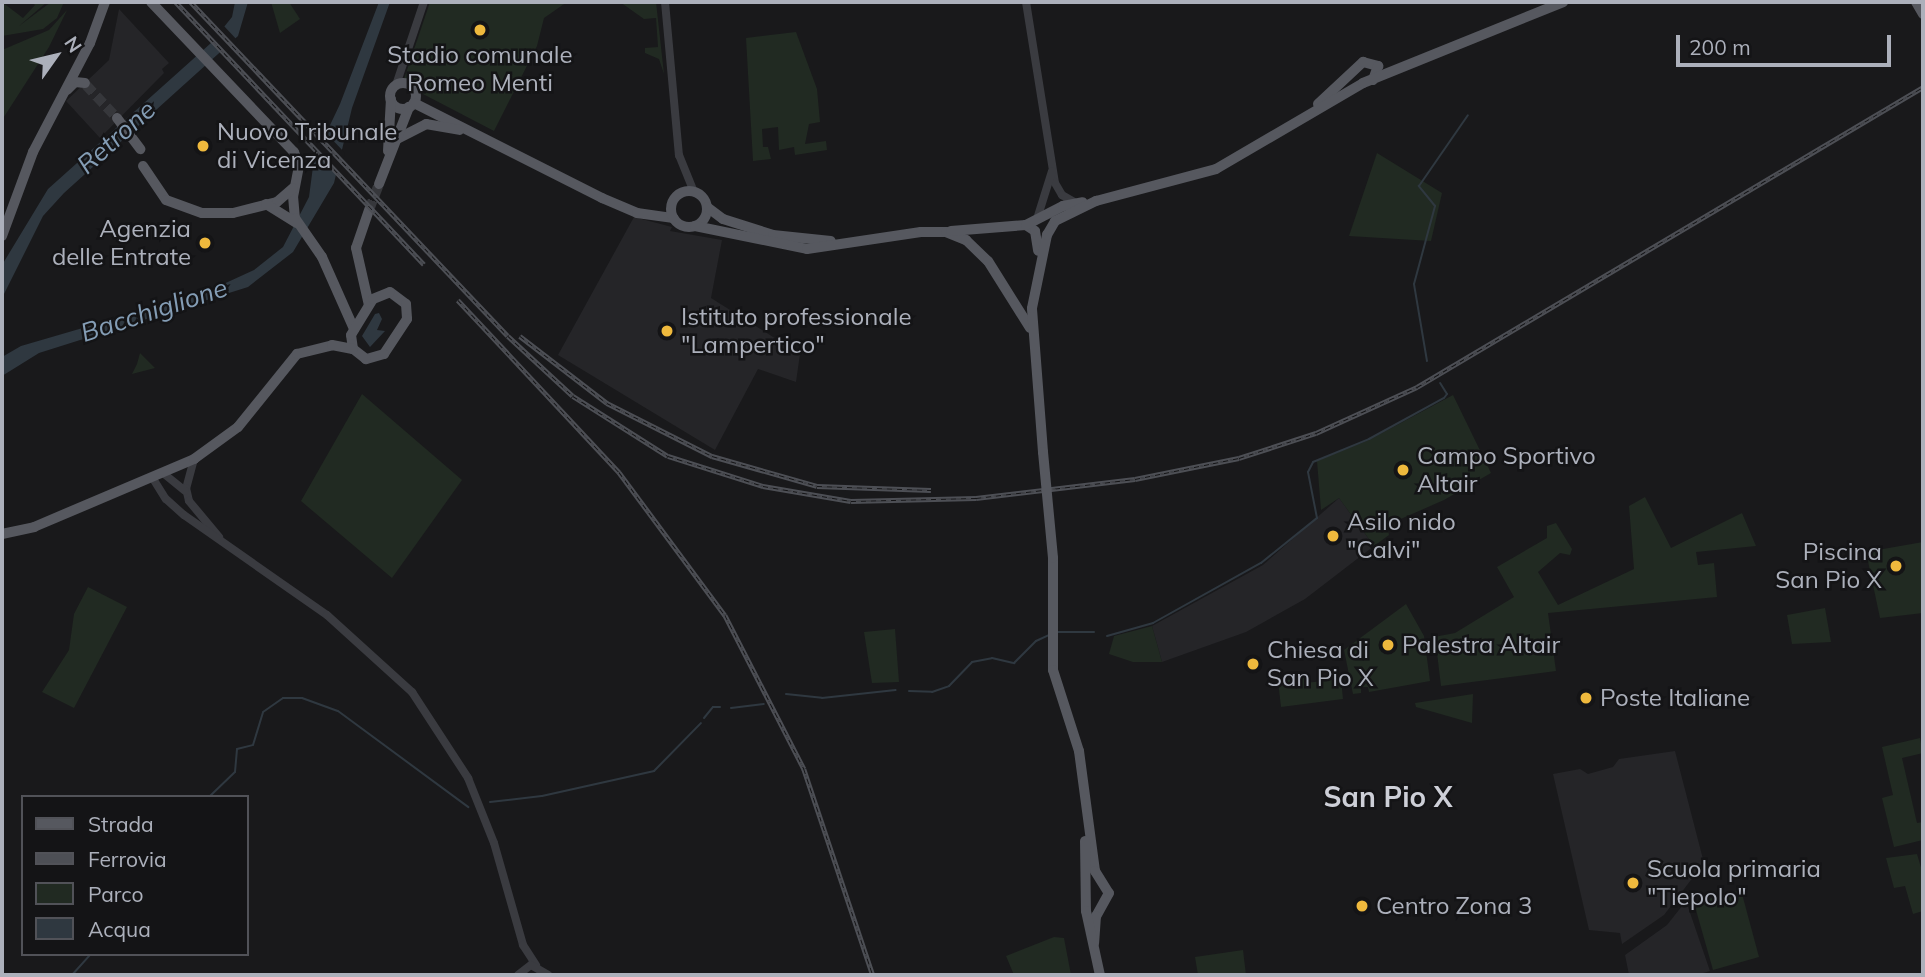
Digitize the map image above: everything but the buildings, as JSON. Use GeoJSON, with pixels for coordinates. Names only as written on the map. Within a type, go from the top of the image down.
{"type":"FeatureCollection","features":[{"type":"Feature","properties":{"kind":"main road"},"geometry":{"type":"LineString","coordinates":[[2,236],[33,152],[80,65],[105,2]]}},
{"type":"Feature","properties":{"kind":"main road"},"geometry":{"type":"LineString","coordinates":[[151,2],[294,152],[299,166],[295,186],[296,221]]}},
{"type":"Feature","properties":{"kind":"main road"},"geometry":{"type":"LineString","coordinates":[[391,99],[397,107],[412,105],[472,131],[602,198],[637,213],[674,218],[685,227],[695,226],[807,250],[935,231],[977,231],[1031,223],[1067,208],[1216,169],[1371,80],[1409,62],[1563,2]]}},
{"type":"Feature","properties":{"kind":"main road"},"geometry":{"type":"LineString","coordinates":[[1916,2],[1923,14]]}},
{"type":"Feature","properties":{"kind":"main road"},"geometry":{"type":"LineString","coordinates":[[1299,119],[1367,60],[1378,66],[1409,62]]}},
{"type":"Feature","properties":{"kind":"main road"},"geometry":{"type":"LineString","coordinates":[[65,92],[75,82],[85,84],[80,65]]}},
{"type":"Feature","properties":{"kind":"main road"},"geometry":{"type":"LineString","coordinates":[[1371,80],[1378,66]]}},
{"type":"Feature","properties":{"kind":"main road"},"geometry":{"type":"LineString","coordinates":[[1359,67],[1360,77],[1371,80]]}},
{"type":"Feature","properties":{"kind":"main road"},"geometry":{"type":"LineString","coordinates":[[379,184],[388,157],[412,105],[412,87],[396,85],[391,99],[388,157]]}},
{"type":"Feature","properties":{"kind":"main road"},"geometry":{"type":"LineString","coordinates":[[119,119],[135,136],[140,149]]}},
{"type":"Feature","properties":{"kind":"main road"},"geometry":{"type":"LineString","coordinates":[[397,139],[426,124],[472,131]]}},
{"type":"Feature","properties":{"kind":"main road"},"geometry":{"type":"LineString","coordinates":[[143,166],[166,200],[189,211],[219,215],[280,201],[295,186]]}},
{"type":"Feature","properties":{"kind":"main road"},"geometry":{"type":"LineString","coordinates":[[655,215],[672,205],[677,195],[694,192],[707,207],[732,222],[805,242],[872,239]]}},
{"type":"Feature","properties":{"kind":"main road"},"geometry":{"type":"LineString","coordinates":[[1094,943],[1099,907],[1110,896],[1095,871],[1085,813],[1079,751],[1052,662],[1056,600],[1031,331],[1034,282],[1047,235],[1067,208],[1096,201]]}},
{"type":"Feature","properties":{"kind":"main road"},"geometry":{"type":"LineString","coordinates":[[266,204],[296,221],[316,248],[345,307],[353,332],[353,349]]}},
{"type":"Feature","properties":{"kind":"main road"},"geometry":{"type":"LineString","coordinates":[[672,205],[674,218]]}},
{"type":"Feature","properties":{"kind":"main road"},"geometry":{"type":"LineString","coordinates":[[695,226],[704,219],[707,207]]}},
{"type":"Feature","properties":{"kind":"main road"},"geometry":{"type":"LineString","coordinates":[[368,307],[367,286],[356,248],[369,211]]}},
{"type":"Feature","properties":{"kind":"main road"},"geometry":{"type":"LineString","coordinates":[[1031,223],[1038,238],[1038,268]]}},
{"type":"Feature","properties":{"kind":"main road"},"geometry":{"type":"LineString","coordinates":[[935,231],[973,245]]}},
{"type":"Feature","properties":{"kind":"main road"},"geometry":{"type":"LineString","coordinates":[[977,231],[971,237],[973,245],[1003,280],[1031,331]]}},
{"type":"Feature","properties":{"kind":"main road"},"geometry":{"type":"LineString","coordinates":[[1003,280],[1021,290],[1034,282]]}},
{"type":"Feature","properties":{"kind":"main road"},"geometry":{"type":"LineString","coordinates":[[332,345],[353,349],[366,359],[378,358],[407,319],[407,306],[401,298],[367,286]]}},
{"type":"Feature","properties":{"kind":"main road"},"geometry":{"type":"LineString","coordinates":[[2,534],[34,527],[194,459],[238,428],[290,359],[305,350],[332,345],[353,332],[368,307],[382,293]]}},
{"type":"Feature","properties":{"kind":"main road"},"geometry":{"type":"LineString","coordinates":[[345,307],[368,307]]}},
{"type":"Feature","properties":{"kind":"main road"},"geometry":{"type":"LineString","coordinates":[[1085,813],[1087,897],[1100,975]]}},
{"type":"Feature","properties":{"kind":"main road"},"geometry":{"type":"LineString","coordinates":[[1087,897],[1102,884]]}},
{"type":"Feature","properties":{"kind":"main road"},"geometry":{"type":"LineString","coordinates":[[1087,897],[1099,907]]}},
{"type":"Feature","properties":{"kind":"street"},"geometry":{"type":"LineString","coordinates":[[396,85],[424,2]]}},
{"type":"Feature","properties":{"kind":"street"},"geometry":{"type":"LineString","coordinates":[[665,2],[680,155],[694,192]]}},
{"type":"Feature","properties":{"kind":"street"},"geometry":{"type":"LineString","coordinates":[[1026,2],[1052,169],[1067,208]]}},
{"type":"Feature","properties":{"kind":"street"},"geometry":{"type":"LineString","coordinates":[[1031,223],[1052,169]]}},
{"type":"Feature","properties":{"kind":"street"},"geometry":{"type":"LineString","coordinates":[[187,494],[194,459]]}},
{"type":"Feature","properties":{"kind":"street"},"geometry":{"type":"LineString","coordinates":[[158,475],[187,494],[199,518],[233,551]]}},
{"type":"Feature","properties":{"kind":"street"},"geometry":{"type":"LineString","coordinates":[[158,475],[166,499],[233,551],[345,630],[412,692],[473,789],[494,843],[523,945],[536,965],[548,975]]}},
{"type":"Feature","properties":{"kind":"street"},"geometry":{"type":"LineString","coordinates":[[519,973],[523,945]]}},
{"type":"Feature","properties":{"kind":"street"},"geometry":{"type":"LineString","coordinates":[[519,973],[536,965]]}},
{"type":"Feature","properties":{"kind":"shaded area"},"geometry":{"type":"Polygon","coordinates":[[[119,9],[169,63],[162,69],[164,73],[100,138],[66,101],[109,60],[119,9]]]}},
{"type":"Feature","properties":{"kind":"shaded area","name":"Istituto professionale \"Lampertico\""},"geometry":{"type":"Polygon","coordinates":[[[634,217],[672,227],[670,231],[722,240],[711,298],[800,354],[796,382],[758,369],[715,450],[558,355],[634,217]]]}},
{"type":"Feature","properties":{"kind":"shaded area"},"geometry":{"type":"Polygon","coordinates":[[[1339,498],[1374,546],[1305,599],[1246,632],[1162,662],[1152,626],[1263,565],[1339,498]]]}},
{"type":"Feature","properties":{"kind":"shaded area"},"geometry":{"type":"Polygon","coordinates":[[[1675,751],[1704,863],[1664,915],[1622,944],[1620,933],[1589,930],[1553,774],[1580,769],[1588,774],[1613,767],[1619,759],[1675,751]]]}},
{"type":"Feature","properties":{"kind":"shaded area"},"geometry":{"type":"Polygon","coordinates":[[[1686,901],[1710,971],[1697,975],[1629,975],[1625,955],[1667,925],[1686,901]]]}},
{"type":"Feature","properties":{"kind":"green space"},"geometry":{"type":"Polygon","coordinates":[[[2,2],[23,18],[35,5],[32,2],[47,2],[19,26],[51,2],[64,2],[57,18],[43,29],[2,36],[2,2]]]}},
{"type":"Feature","properties":{"kind":"green space"},"geometry":{"type":"Polygon","coordinates":[[[271,2],[289,2],[300,19],[280,33],[271,2]]]}},
{"type":"Feature","properties":{"kind":"green space"},"geometry":{"type":"Polygon","coordinates":[[[430,2],[567,2],[544,18],[537,46],[494,131],[423,94],[412,80],[404,79],[430,2]]]}},
{"type":"Feature","properties":{"kind":"green space"},"geometry":{"type":"Polygon","coordinates":[[[620,2],[656,2],[664,74],[659,59],[645,53],[645,48],[658,47],[656,18],[644,19],[620,2]]]}},
{"type":"Feature","properties":{"kind":"green space"},"geometry":{"type":"Polygon","coordinates":[[[67,10],[49,47],[2,120],[2,50],[49,30],[67,10]]]}},
{"type":"Feature","properties":{"kind":"green space"},"geometry":{"type":"Polygon","coordinates":[[[796,32],[817,89],[820,122],[809,124],[805,144],[826,141],[827,150],[795,155],[794,147],[779,150],[778,127],[762,129],[763,147],[768,147],[771,159],[753,161],[746,38],[796,32]]]}},
{"type":"Feature","properties":{"kind":"green space"},"geometry":{"type":"Polygon","coordinates":[[[1377,153],[1442,193],[1431,241],[1349,236],[1377,153]]]}},
{"type":"Feature","properties":{"kind":"green space"},"geometry":{"type":"Polygon","coordinates":[[[140,353],[155,368],[132,374],[137,364],[140,353]]]}},
{"type":"Feature","properties":{"kind":"green space"},"geometry":{"type":"Polygon","coordinates":[[[362,394],[462,480],[392,578],[301,501],[362,394]]]}},
{"type":"Feature","properties":{"kind":"green space","name":"Campo Sportivo Altair"},"geometry":{"type":"Polygon","coordinates":[[[1453,395],[1491,473],[1444,500],[1387,525],[1389,535],[1374,546],[1339,498],[1321,510],[1317,461],[1369,440],[1453,395]]]}},
{"type":"Feature","properties":{"kind":"green space"},"geometry":{"type":"Polygon","coordinates":[[[1645,497],[1671,548],[1742,513],[1756,546],[1696,552],[1698,565],[1714,563],[1717,597],[1548,613],[1556,671],[1441,686],[1437,653],[1445,652],[1444,641],[1435,642],[1434,637],[1455,633],[1514,597],[1497,567],[1547,538],[1547,526],[1556,523],[1572,549],[1570,555],[1560,553],[1538,572],[1558,605],[1634,569],[1629,506],[1645,497]]]}},
{"type":"Feature","properties":{"kind":"green space","name":"Piscina San Pio X"},"geometry":{"type":"Polygon","coordinates":[[[1923,542],[1923,613],[1880,618],[1866,552],[1923,542]]]}},
{"type":"Feature","properties":{"kind":"green space"},"geometry":{"type":"Polygon","coordinates":[[[88,587],[127,607],[74,708],[42,692],[69,650],[74,614],[88,587]]]}},
{"type":"Feature","properties":{"kind":"green space","name":"Palestra Altair"},"geometry":{"type":"Polygon","coordinates":[[[1406,604],[1424,636],[1430,681],[1369,692],[1368,687],[1361,687],[1361,693],[1353,694],[1344,650],[1406,604]]]}},
{"type":"Feature","properties":{"kind":"green space"},"geometry":{"type":"Polygon","coordinates":[[[1825,608],[1831,642],[1792,644],[1787,615],[1825,608]]]}},
{"type":"Feature","properties":{"kind":"green space"},"geometry":{"type":"Polygon","coordinates":[[[1152,626],[1162,662],[1133,662],[1109,654],[1114,636],[1152,626]]]}},
{"type":"Feature","properties":{"kind":"green space"},"geometry":{"type":"Polygon","coordinates":[[[895,629],[899,682],[872,683],[864,632],[895,629]]]}},
{"type":"Feature","properties":{"kind":"green space"},"geometry":{"type":"Polygon","coordinates":[[[1305,678],[1305,683],[1341,679],[1343,699],[1281,707],[1278,681],[1305,678]]]}},
{"type":"Feature","properties":{"kind":"green space"},"geometry":{"type":"Polygon","coordinates":[[[1473,694],[1472,723],[1416,707],[1415,703],[1473,694]]]}},
{"type":"Feature","properties":{"kind":"green space"},"geometry":{"type":"Polygon","coordinates":[[[1920,738],[1923,753],[1902,758],[1917,823],[1923,822],[1923,840],[1894,847],[1882,798],[1893,795],[1882,747],[1920,738]]]}},
{"type":"Feature","properties":{"kind":"green space"},"geometry":{"type":"Polygon","coordinates":[[[1917,854],[1923,874],[1923,911],[1913,914],[1905,886],[1894,888],[1886,858],[1917,854]]]}},
{"type":"Feature","properties":{"kind":"green space"},"geometry":{"type":"Polygon","coordinates":[[[1741,890],[1759,957],[1713,970],[1694,903],[1741,890]]]}},
{"type":"Feature","properties":{"kind":"green space"},"geometry":{"type":"Polygon","coordinates":[[[1054,937],[1064,938],[1071,975],[1014,975],[1006,956],[1054,937]]]}},
{"type":"Feature","properties":{"kind":"green space"},"geometry":{"type":"Polygon","coordinates":[[[1243,950],[1246,975],[1198,975],[1195,957],[1243,950]]]}},
{"type":"Feature","properties":{"kind":"water","name":"Retrone"},"geometry":{"type":"Polygon","coordinates":[[[235,2],[248,2],[238,36],[64,193],[43,216],[2,298],[2,265],[48,189],[211,43],[232,17],[235,2]]]}},
{"type":"Feature","properties":{"kind":"water","name":"Bacchiglione"},"geometry":{"type":"Polygon","coordinates":[[[379,2],[390,2],[352,108],[334,183],[293,252],[248,287],[39,353],[2,376],[2,357],[21,346],[206,292],[254,270],[283,247],[309,197],[314,159],[340,104],[379,2]]]}},
{"type":"Feature","properties":{"kind":"water"},"geometry":{"type":"Polygon","coordinates":[[[379,313],[382,319],[377,330],[385,331],[370,347],[362,336],[375,314],[379,313]]]}},
{"type":"Feature","properties":{"kind":"pier"},"geometry":{"type":"Polygon","coordinates":[[[223,25],[238,41],[225,55],[209,39],[223,25]]]}},
{"type":"Feature","properties":{"kind":"pier"},"geometry":{"type":"Polygon","coordinates":[[[324,131],[345,153],[339,177],[314,151],[324,131]]]}},
{"type":"Feature","properties":{"kind":"waterway"},"geometry":{"type":"LineString","coordinates":[[1427,361],[1414,284],[1435,206],[1419,186],[1468,115]]}},
{"type":"Feature","properties":{"kind":"waterway"},"geometry":{"type":"LineString","coordinates":[[1107,636],[1153,623],[1261,563],[1317,518],[1308,472],[1313,462],[1369,439],[1444,398],[1447,394],[1440,383]]}},
{"type":"Feature","properties":{"kind":"waterway"},"geometry":{"type":"LineString","coordinates":[[1057,632],[1094,632]]}},
{"type":"Feature","properties":{"kind":"waterway"},"geometry":{"type":"LineString","coordinates":[[909,691],[932,692],[949,686],[972,662],[992,658],[1014,663],[1036,641],[1049,635]]}},
{"type":"Feature","properties":{"kind":"waterway"},"geometry":{"type":"LineString","coordinates":[[786,694],[822,698],[896,690]]}},
{"type":"Feature","properties":{"kind":"waterway"},"geometry":{"type":"LineString","coordinates":[[211,795],[235,772],[237,749],[253,745],[263,712],[283,698],[302,698],[338,711],[468,807]]}},
{"type":"Feature","properties":{"kind":"waterway"},"geometry":{"type":"LineString","coordinates":[[731,708],[764,704]]}},
{"type":"Feature","properties":{"kind":"waterway"},"geometry":{"type":"LineString","coordinates":[[704,718],[713,707],[720,707]]}},
{"type":"Feature","properties":{"kind":"waterway"},"geometry":{"type":"LineString","coordinates":[[490,802],[542,796],[654,771],[701,723]]}},
{"type":"Feature","properties":{"kind":"waterway"},"geometry":{"type":"LineString","coordinates":[[72,975],[89,956]]}},
{"type":"Feature","properties":{"kind":"tunnel"},"geometry":{"type":"LineString","coordinates":[[86,85],[117,118]]}},
{"type":"Feature","properties":{"kind":"tunnel"},"geometry":{"type":"LineString","coordinates":[[369,210],[379,184]]}},
{"type":"Feature","properties":{"kind":"railway"},"geometry":{"type":"LineString","coordinates":[[176,2],[424,264]]}},
{"type":"Feature","properties":{"kind":"railway"},"geometry":{"type":"LineString","coordinates":[[191,2],[508,336],[573,396],[668,456],[763,486],[851,501],[976,498],[1135,479],[1239,458],[1316,433],[1417,387],[1923,87]]}},
{"type":"Feature","properties":{"kind":"railway"},"geometry":{"type":"LineString","coordinates":[[458,300],[619,472],[725,615],[804,769],[873,975]]}},
{"type":"Feature","properties":{"kind":"railway"},"geometry":{"type":"LineString","coordinates":[[520,336],[607,403],[712,456],[817,486],[931,490]]}},
{"type":"Feature","properties":{"kind":"place","name":"Stadio comunale Romeo Menti"},"geometry":{"type":"Point","coordinates":[480,30]}},
{"type":"Feature","properties":{"kind":"place","name":"Nuovo Tribunale di Vicenza"},"geometry":{"type":"Point","coordinates":[203,146]}},
{"type":"Feature","properties":{"kind":"place","name":"Agenzia delle Entrate"},"geometry":{"type":"Point","coordinates":[205,243]}},
{"type":"Feature","properties":{"kind":"place","name":"Istituto professionale \"Lampertico\""},"geometry":{"type":"Point","coordinates":[667,331]}},
{"type":"Feature","properties":{"kind":"place","name":"Campo Sportivo Altair"},"geometry":{"type":"Point","coordinates":[1403,470]}},
{"type":"Feature","properties":{"kind":"place","name":"Asilo nido \"Calvi\""},"geometry":{"type":"Point","coordinates":[1333,536]}},
{"type":"Feature","properties":{"kind":"place","name":"Piscina San Pio X"},"geometry":{"type":"Point","coordinates":[1896,566]}},
{"type":"Feature","properties":{"kind":"place","name":"Palestra Altair"},"geometry":{"type":"Point","coordinates":[1388,645]}},
{"type":"Feature","properties":{"kind":"place","name":"Chiesa di San Pio X"},"geometry":{"type":"Point","coordinates":[1253,664]}},
{"type":"Feature","properties":{"kind":"place","name":"Poste Italiane"},"geometry":{"type":"Point","coordinates":[1586,698]}},
{"type":"Feature","properties":{"kind":"place","name":"Scuola primaria \"Tiepolo\""},"geometry":{"type":"Point","coordinates":[1633,883]}},
{"type":"Feature","properties":{"kind":"place","name":"Centro Zona 3"},"geometry":{"type":"Point","coordinates":[1362,906]}},
{"type":"Feature","properties":{"kind":"district","name":"San Pio X"},"geometry":{"type":"Point","coordinates":[1388,797]}}]}
